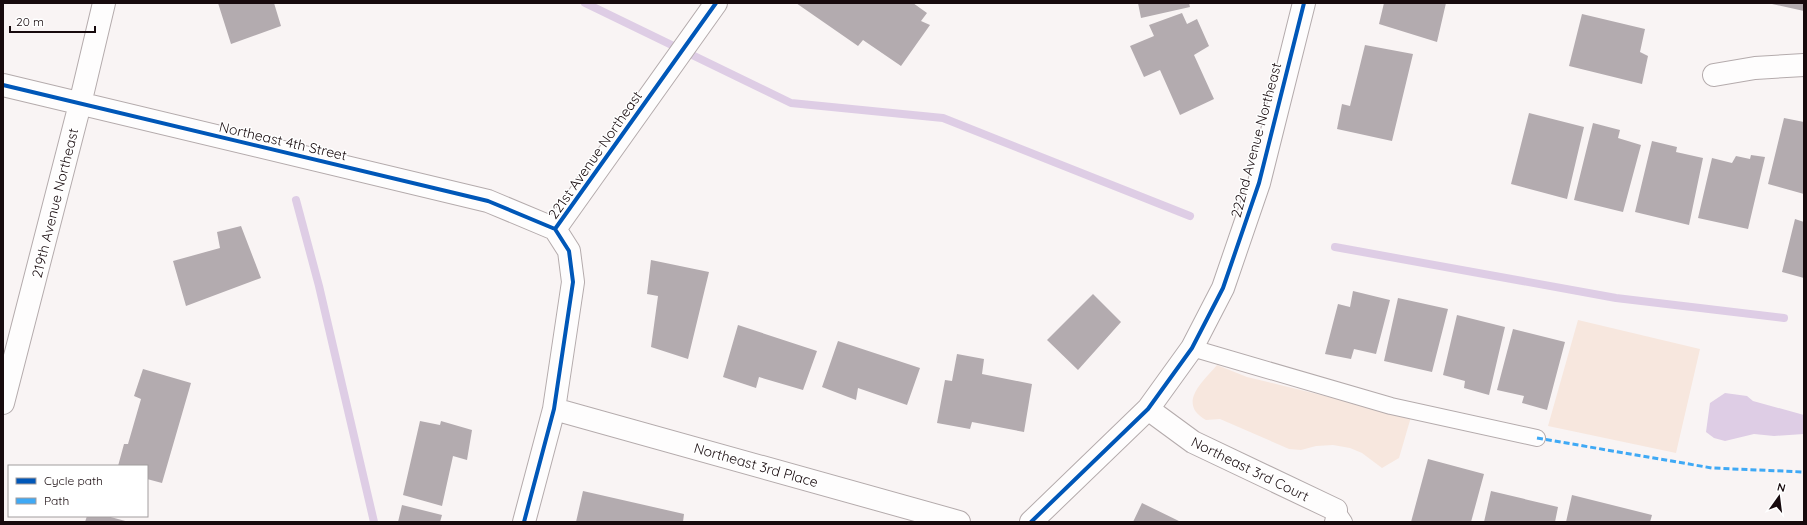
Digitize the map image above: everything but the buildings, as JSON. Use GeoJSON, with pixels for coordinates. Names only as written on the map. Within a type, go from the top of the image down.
{"type":"FeatureCollection","features":[{"type":"Feature","properties":{"kind":"street","name":"219th Avenue Northeast"},"geometry":{"type":"LineString","coordinates":[[3,403],[80,104],[104,3]]}},
{"type":"Feature","properties":{"kind":"street","name":"221st Avenue Northeast"},"geometry":{"type":"LineString","coordinates":[[524,522],[554,409],[573,282],[569,251],[555,229],[716,3]]}},
{"type":"Feature","properties":{"kind":"street","name":"222nd Avenue Northeast"},"geometry":{"type":"LineString","coordinates":[[1031,522],[1148,409],[1192,348],[1223,288],[1259,183],[1304,3]]}},
{"type":"Feature","properties":{"kind":"street"},"geometry":{"type":"LineString","coordinates":[[1714,75],[1754,68],[1794,64],[1804,65]]}},
{"type":"Feature","properties":{"kind":"street","name":"Northeast 4th Street"},"geometry":{"type":"LineString","coordinates":[[3,85],[488,201],[555,229]]}},
{"type":"Feature","properties":{"kind":"street","name":"Northeast 3rd Place"},"geometry":{"type":"LineString","coordinates":[[554,409],[959,522]]}},
{"type":"Feature","properties":{"kind":"street","name":"Northeast 3rd Court"},"geometry":{"type":"LineString","coordinates":[[1148,409],[1193,442],[1337,518]]}},
{"type":"Feature","properties":{"kind":"lane"},"geometry":{"type":"LineString","coordinates":[[1192,348],[1391,406],[1536,438]]}},
{"type":"Feature","properties":{"kind":"shaded area"},"geometry":{"type":"Polygon","coordinates":[[[1578,320],[1700,349],[1676,453],[1548,426],[1578,320]]]}},
{"type":"Feature","properties":{"kind":"shaded area"},"geometry":{"type":"Polygon","coordinates":[[[1217,365],[1247,377],[1411,417],[1399,458],[1382,468],[1362,453],[1350,448],[1333,445],[1316,446],[1301,450],[1289,449],[1220,419],[1206,420],[1197,413],[1193,406],[1193,399],[1195,392],[1217,365]]]}},
{"type":"Feature","properties":{"kind":"shaded area"},"geometry":{"type":"Polygon","coordinates":[[[1725,393],[1747,396],[1753,401],[1804,415],[1804,434],[1774,436],[1754,434],[1725,441],[1714,438],[1706,432],[1710,403],[1725,393]]]}},
{"type":"Feature","properties":{"kind":"waterway"},"geometry":{"type":"LineString","coordinates":[[585,3],[791,103],[943,118],[1190,216]]}},
{"type":"Feature","properties":{"kind":"waterway"},"geometry":{"type":"LineString","coordinates":[[296,200],[319,286],[374,522]]}},
{"type":"Feature","properties":{"kind":"waterway"},"geometry":{"type":"LineString","coordinates":[[1335,247],[1616,298],[1784,318]]}},
{"type":"Feature","properties":{"kind":"marked path"},"geometry":{"type":"LineString","coordinates":[[1537,438],[1712,468],[1804,472]]}},
{"type":"Feature","properties":{"kind":"cycle path"},"geometry":{"type":"LineString","coordinates":[[524,522],[554,409],[573,282],[569,251],[555,229],[716,3]]}},
{"type":"Feature","properties":{"kind":"cycle path"},"geometry":{"type":"LineString","coordinates":[[1031,522],[1148,409],[1192,348],[1223,288],[1259,183],[1304,3]]}},
{"type":"Feature","properties":{"kind":"cycle path"},"geometry":{"type":"LineString","coordinates":[[3,85],[488,201],[555,229]]}}]}
